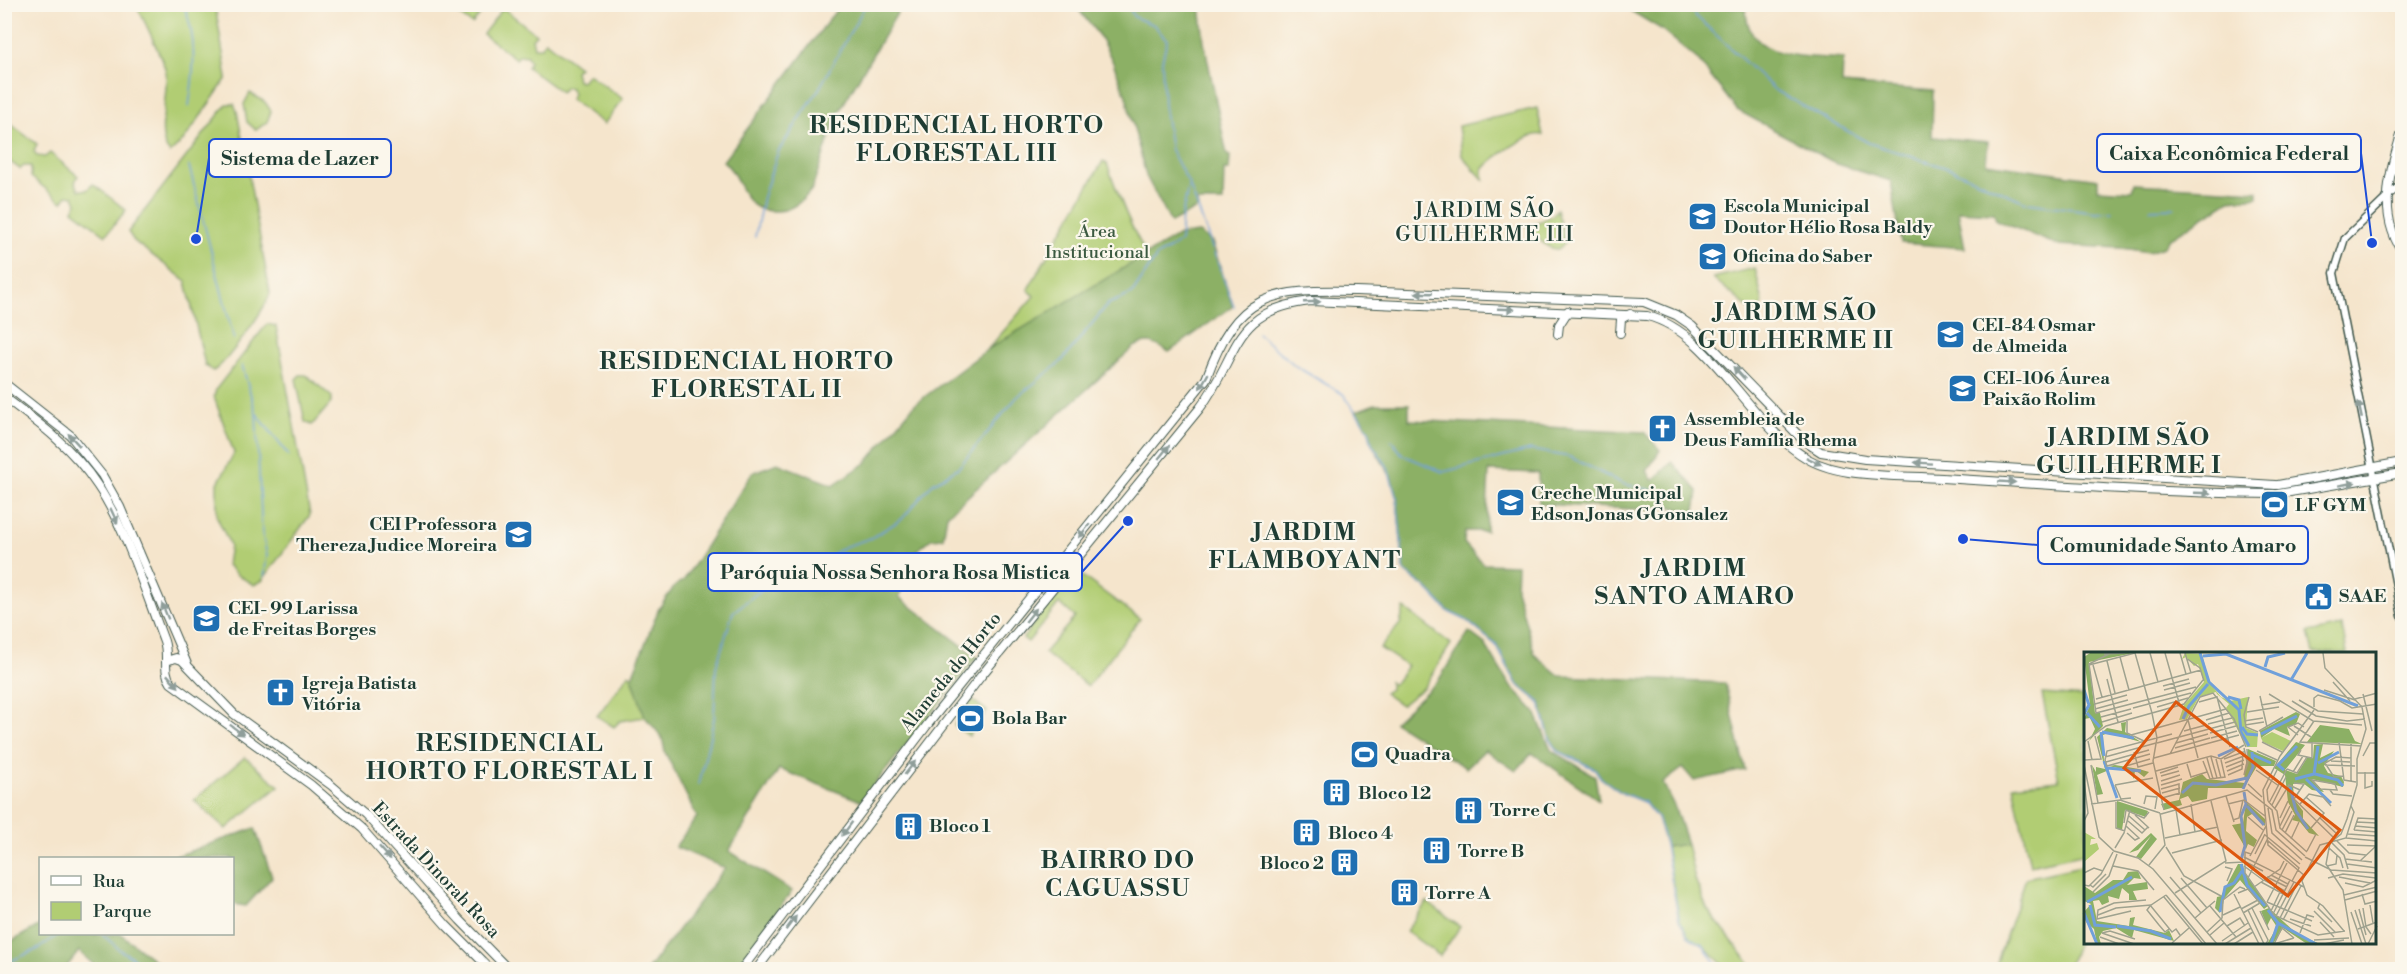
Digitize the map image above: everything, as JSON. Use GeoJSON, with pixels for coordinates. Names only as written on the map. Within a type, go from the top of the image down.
{"type":"FeatureCollection","features":[{"type":"Feature","properties":{"kind":"main road"},"geometry":{"type":"LineString","coordinates":[[2403,132],[2389,175],[2387,197],[2393,232],[2403,251]]}},
{"type":"Feature","properties":{"kind":"main road","name":"Alameda do Horto"},"geometry":{"type":"LineString","coordinates":[[741,969],[921,734],[1206,380],[1222,339],[1248,309],[1280,294],[1313,290],[1603,300]]}},
{"type":"Feature","properties":{"kind":"main road"},"geometry":{"type":"LineString","coordinates":[[1600,313],[1596,306],[1603,300],[1644,302],[1676,315],[1713,345],[1804,441],[1821,452],[1865,459],[2276,489],[2403,462]]}},
{"type":"Feature","properties":{"kind":"main road"},"geometry":{"type":"LineString","coordinates":[[1603,300],[1612,308],[1611,314]]}},
{"type":"Feature","properties":{"kind":"main road","name":"Alameda do Horto"},"geometry":{"type":"LineString","coordinates":[[756,969],[1013,637],[1200,408],[1218,382],[1238,338],[1257,318],[1281,306],[1311,301],[1568,311]]}},
{"type":"Feature","properties":{"kind":"main road"},"geometry":{"type":"LineString","coordinates":[[1558,334],[1559,325],[1568,311],[1633,314],[1657,318],[1680,331],[1791,448],[1831,469],[2001,482],[2197,493],[2276,489],[2374,479],[2403,473]]}},
{"type":"Feature","properties":{"kind":"main road"},"geometry":{"type":"LineString","coordinates":[[1620,333],[1621,319],[1633,314]]}},
{"type":"Feature","properties":{"kind":"main road","name":"Estrada Dinorah Rosa"},"geometry":{"type":"LineString","coordinates":[[4,383],[49,416],[88,455],[102,475],[120,507],[187,665],[203,684],[234,714],[311,771],[381,831],[460,920],[509,969]]}},
{"type":"Feature","properties":{"kind":"main road","name":"Estrada Dinorah Rosa"},"geometry":{"type":"LineString","coordinates":[[4,397],[56,436],[97,485],[113,513],[164,641],[165,671],[169,679],[308,783],[364,831],[446,925],[491,969]]}},
{"type":"Feature","properties":{"kind":"main road"},"geometry":{"type":"LineString","coordinates":[[136,571],[146,567]]}},
{"type":"Feature","properties":{"kind":"main road"},"geometry":{"type":"LineString","coordinates":[[1013,637],[1010,626],[1021,610]]}},
{"type":"Feature","properties":{"kind":"main road"},"geometry":{"type":"LineString","coordinates":[[166,661],[179,658],[187,665]]}},
{"type":"Feature","properties":{"kind":"main road"},"geometry":{"type":"LineString","coordinates":[[190,695],[198,693],[203,684]]}},
{"type":"Feature","properties":{"kind":"main road"},"geometry":{"type":"LineString","coordinates":[[308,783],[311,771]]}},
{"type":"Feature","properties":{"kind":"main road"},"geometry":{"type":"LineString","coordinates":[[364,831],[372,828],[381,831]]}},
{"type":"Feature","properties":{"kind":"street"},"geometry":{"type":"LineString","coordinates":[[2403,183],[2345,238],[2334,273],[2403,616]]}},
{"type":"Feature","properties":{"kind":"green space"},"geometry":{"type":"Polygon","coordinates":[[[1719,4],[1720,7],[1746,8],[1748,25],[1756,38],[1766,47],[1796,56],[1843,59],[1842,84],[1933,91],[1932,137],[1988,142],[1986,163],[2098,179],[2098,189],[2132,191],[2134,184],[2258,191],[2258,197],[2230,200],[2171,238],[2163,247],[2149,252],[2121,248],[2057,245],[1996,220],[1994,213],[1958,211],[1965,248],[1901,243],[1891,181],[1837,164],[1737,110],[1697,59],[1661,29],[1621,5],[1719,4]]]}},
{"type":"Feature","properties":{"kind":"green space"},"geometry":{"type":"Polygon","coordinates":[[[135,5],[215,5],[227,78],[184,140],[170,153],[165,147],[162,128],[166,72],[152,37],[135,5]]]}},
{"type":"Feature","properties":{"kind":"green space"},"geometry":{"type":"Polygon","coordinates":[[[445,5],[488,5],[472,24],[445,5]]]}},
{"type":"Feature","properties":{"kind":"green space"},"geometry":{"type":"Polygon","coordinates":[[[840,5],[902,5],[837,115],[812,189],[801,201],[788,209],[778,211],[756,207],[749,201],[730,168],[723,161],[840,5]]]}},
{"type":"Feature","properties":{"kind":"green space"},"geometry":{"type":"Polygon","coordinates":[[[1075,5],[1200,5],[1204,42],[1227,155],[1230,156],[1229,170],[1224,170],[1223,202],[1197,202],[1198,208],[1171,223],[1146,176],[1126,96],[1112,60],[1100,37],[1075,5]]]}},
{"type":"Feature","properties":{"kind":"green space"},"geometry":{"type":"Polygon","coordinates":[[[503,8],[536,34],[532,39],[534,47],[542,47],[545,41],[579,67],[575,71],[577,80],[582,81],[588,74],[623,99],[604,124],[570,99],[573,94],[571,88],[565,87],[561,92],[527,67],[530,62],[527,56],[520,55],[516,59],[483,34],[503,8]]]}},
{"type":"Feature","properties":{"kind":"green space"},"geometry":{"type":"Polygon","coordinates":[[[250,93],[265,102],[271,111],[267,122],[256,130],[247,122],[244,104],[250,93]]]}},
{"type":"Feature","properties":{"kind":"green space"},"geometry":{"type":"Polygon","coordinates":[[[227,104],[234,104],[237,111],[270,293],[262,310],[245,335],[219,367],[213,371],[205,365],[186,281],[134,241],[128,232],[227,104]]]}},
{"type":"Feature","properties":{"kind":"green space"},"geometry":{"type":"Polygon","coordinates":[[[1537,108],[1543,135],[1520,141],[1493,160],[1482,171],[1485,181],[1462,156],[1458,126],[1537,108]]]}},
{"type":"Feature","properties":{"kind":"green space"},"geometry":{"type":"Polygon","coordinates":[[[5,120],[37,144],[34,152],[37,156],[45,157],[50,153],[78,176],[75,182],[79,190],[87,190],[93,184],[126,210],[106,235],[73,210],[77,203],[74,196],[67,195],[62,202],[31,177],[31,166],[24,166],[20,169],[5,158],[5,120]]]}},
{"type":"Feature","properties":{"kind":"green space","name":"Área Institucional"},"geometry":{"type":"Polygon","coordinates":[[[1103,161],[1107,164],[1120,199],[1147,255],[988,349],[1034,296],[1028,289],[1103,161]]]}},
{"type":"Feature","properties":{"kind":"green space"},"geometry":{"type":"Polygon","coordinates":[[[1557,209],[1565,243],[1558,249],[1544,244],[1526,225],[1530,226],[1553,215],[1557,209]]]}},
{"type":"Feature","properties":{"kind":"green space"},"geometry":{"type":"Polygon","coordinates":[[[1199,233],[1212,242],[1233,306],[1169,352],[1152,343],[1134,347],[947,515],[943,538],[931,539],[908,558],[919,573],[905,586],[899,597],[977,657],[861,801],[779,769],[729,851],[792,891],[736,969],[648,969],[725,868],[675,847],[697,817],[665,752],[662,737],[645,717],[632,677],[659,608],[674,587],[684,580],[752,473],[777,463],[833,485],[866,463],[915,404],[988,349],[1179,235],[1199,233]]]}},
{"type":"Feature","properties":{"kind":"green space"},"geometry":{"type":"Polygon","coordinates":[[[1755,268],[1763,303],[1759,311],[1754,313],[1713,278],[1755,268]]]}},
{"type":"Feature","properties":{"kind":"green space"},"geometry":{"type":"Polygon","coordinates":[[[267,324],[276,326],[310,515],[262,581],[254,585],[237,575],[227,565],[230,545],[217,517],[217,485],[234,453],[214,397],[216,389],[267,324]]]}},
{"type":"Feature","properties":{"kind":"green space"},"geometry":{"type":"Polygon","coordinates":[[[300,375],[306,375],[332,397],[331,403],[312,425],[305,422],[296,379],[300,375]]]}},
{"type":"Feature","properties":{"kind":"green space"},"geometry":{"type":"Polygon","coordinates":[[[1375,404],[1409,404],[1409,420],[1644,432],[1660,450],[1647,471],[1653,481],[1672,462],[1698,491],[1695,513],[1667,506],[1650,510],[1539,504],[1538,473],[1489,471],[1486,531],[1465,531],[1464,543],[1483,564],[1517,565],[1516,589],[1535,655],[1560,676],[1725,683],[1745,770],[1694,781],[1683,768],[1663,783],[1675,808],[1687,844],[1666,847],[1657,818],[1644,802],[1622,793],[1601,778],[1595,769],[1558,751],[1550,739],[1540,703],[1517,684],[1496,645],[1466,620],[1449,612],[1425,587],[1404,571],[1397,498],[1391,477],[1372,444],[1369,430],[1356,411],[1375,404]]]}},
{"type":"Feature","properties":{"kind":"green space"},"geometry":{"type":"Polygon","coordinates":[[[1074,570],[1140,619],[1088,686],[1044,653],[1075,617],[1059,603],[1028,642],[1023,638],[1074,570]]]}},
{"type":"Feature","properties":{"kind":"green space"},"geometry":{"type":"Polygon","coordinates":[[[1404,608],[1451,644],[1424,687],[1401,705],[1384,693],[1390,689],[1390,682],[1394,685],[1407,666],[1380,648],[1400,624],[1404,608]]]}},
{"type":"Feature","properties":{"kind":"green space"},"geometry":{"type":"Polygon","coordinates":[[[2342,626],[2347,652],[2313,652],[2308,633],[2342,626]]]}},
{"type":"Feature","properties":{"kind":"green space"},"geometry":{"type":"Polygon","coordinates":[[[1469,632],[1485,644],[1509,684],[1535,712],[1551,750],[1595,776],[1599,800],[1532,753],[1516,771],[1485,750],[1466,768],[1394,722],[1438,681],[1469,632]]]}},
{"type":"Feature","properties":{"kind":"green space"},"geometry":{"type":"Polygon","coordinates":[[[629,674],[645,717],[620,721],[614,727],[597,716],[629,674]]]}},
{"type":"Feature","properties":{"kind":"green space"},"geometry":{"type":"Polygon","coordinates":[[[2042,694],[2084,697],[2084,853],[2030,865],[2013,785],[2059,780],[2042,694]]]}},
{"type":"Feature","properties":{"kind":"green space","name":"Bola Bar"},"geometry":{"type":"Polygon","coordinates":[[[972,700],[987,711],[969,736],[954,725],[972,700]]]}},
{"type":"Feature","properties":{"kind":"green space"},"geometry":{"type":"Polygon","coordinates":[[[245,757],[279,786],[226,829],[194,800],[245,757]]]}},
{"type":"Feature","properties":{"kind":"green space"},"geometry":{"type":"Polygon","coordinates":[[[255,828],[272,877],[246,906],[234,904],[234,857],[174,857],[255,828]]]}},
{"type":"Feature","properties":{"kind":"green space"},"geometry":{"type":"Polygon","coordinates":[[[1687,844],[1695,879],[1707,909],[1754,969],[1727,969],[1703,945],[1688,936],[1679,919],[1666,847],[1687,844]]]}},
{"type":"Feature","properties":{"kind":"green space"},"geometry":{"type":"Polygon","coordinates":[[[2084,865],[2084,925],[2068,969],[1995,968],[2026,878],[2084,865]]]}},
{"type":"Feature","properties":{"kind":"green space"},"geometry":{"type":"Polygon","coordinates":[[[1427,902],[1460,927],[1440,956],[1406,931],[1427,902]]]}},
{"type":"Feature","properties":{"kind":"green space"},"geometry":{"type":"Polygon","coordinates":[[[39,926],[39,935],[122,935],[165,969],[98,969],[79,951],[65,969],[5,969],[5,945],[39,926]]]}},
{"type":"Feature","properties":{"kind":"waterway"},"geometry":{"type":"LineString","coordinates":[[183,4],[191,29],[194,55],[189,106]]}},
{"type":"Feature","properties":{"kind":"waterway"},"geometry":{"type":"LineString","coordinates":[[755,237],[763,197],[778,152],[819,89],[866,4]]}},
{"type":"Feature","properties":{"kind":"waterway"},"geometry":{"type":"LineString","coordinates":[[1127,4],[1134,17],[1154,25],[1167,40],[1162,61],[1164,105],[1171,150],[1189,184],[1234,307]]}},
{"type":"Feature","properties":{"kind":"waterway"},"geometry":{"type":"LineString","coordinates":[[1683,4],[1776,91],[1869,143],[1953,170],[2028,203],[2096,212],[2112,211]]}},
{"type":"Feature","properties":{"kind":"waterway"},"geometry":{"type":"LineString","coordinates":[[189,166],[234,339]]}},
{"type":"Feature","properties":{"kind":"waterway"},"geometry":{"type":"LineString","coordinates":[[699,784],[714,719],[716,667],[733,612],[765,587],[797,577],[844,547],[871,538],[902,519],[932,484],[959,467],[1017,397],[1061,362],[1108,304],[1132,294],[1157,256],[1180,242],[1182,215],[1189,184]]}},
{"type":"Feature","properties":{"kind":"waterway"},"geometry":{"type":"LineString","coordinates":[[2150,209],[2174,208]]}},
{"type":"Feature","properties":{"kind":"waterway"},"geometry":{"type":"LineString","coordinates":[[1258,334],[1297,367],[1343,394],[1369,430],[1372,444],[1387,466],[1397,498],[1404,571],[1425,587],[1449,612],[1466,620],[1496,645],[1517,684],[1539,702],[1550,739],[1558,751],[1595,769],[1601,778],[1622,793],[1644,802],[1657,818],[1664,839],[1679,919],[1688,936],[1703,945],[1720,970]]}},
{"type":"Feature","properties":{"kind":"waterway"},"geometry":{"type":"LineString","coordinates":[[242,365],[256,413],[262,533],[267,555],[264,578]]}},
{"type":"Feature","properties":{"kind":"waterway"},"geometry":{"type":"LineString","coordinates":[[257,414],[289,456]]}},
{"type":"Feature","properties":{"kind":"waterway"},"geometry":{"type":"LineString","coordinates":[[1391,440],[1403,455],[1443,472],[1531,450],[1570,457],[1623,484],[1678,496]]}},
{"type":"Feature","properties":{"kind":"waterway"},"geometry":{"type":"LineString","coordinates":[[4,964],[38,949],[58,935]]}},
{"type":"Feature","properties":{"kind":"waterway"},"geometry":{"type":"LineString","coordinates":[[103,935],[120,950],[152,970]]}},
{"type":"Feature","properties":{"kind":"place","name":"Escola Municipal Doutor Hélio Rosa Baldy"},"geometry":{"type":"Point","coordinates":[1703,216]}},
{"type":"Feature","properties":{"kind":"place","name":"Sistema de Lazer"},"geometry":{"type":"Point","coordinates":[196,239]}},
{"type":"Feature","properties":{"kind":"place","name":"Caixa Econômica Federal"},"geometry":{"type":"Point","coordinates":[2372,243]}},
{"type":"Feature","properties":{"kind":"place","name":"Oficina do Saber"},"geometry":{"type":"Point","coordinates":[1712,256]}},
{"type":"Feature","properties":{"kind":"place","name":"CEI-84 Osmar de Almeida"},"geometry":{"type":"Point","coordinates":[1951,335]}},
{"type":"Feature","properties":{"kind":"place","name":"CEI-106 Áurea Paixão Rolim"},"geometry":{"type":"Point","coordinates":[1962,388]}},
{"type":"Feature","properties":{"kind":"place","name":"Assembleia de Deus Família Rhema"},"geometry":{"type":"Point","coordinates":[1663,429]}},
{"type":"Feature","properties":{"kind":"place","name":"Creche Municipal Edson Jonas GGonsalez"},"geometry":{"type":"Point","coordinates":[1510,503]}},
{"type":"Feature","properties":{"kind":"place","name":"LF GYM"},"geometry":{"type":"Point","coordinates":[2274,505]}},
{"type":"Feature","properties":{"kind":"place","name":"Paróquia Nossa Senhora Rosa Mistica"},"geometry":{"type":"Point","coordinates":[1128,521]}},
{"type":"Feature","properties":{"kind":"place","name":"CEI Professora Thereza Judice Moreira"},"geometry":{"type":"Point","coordinates":[518,534]}},
{"type":"Feature","properties":{"kind":"place","name":"Comunidade Santo Amaro"},"geometry":{"type":"Point","coordinates":[1963,539]}},
{"type":"Feature","properties":{"kind":"place","name":"SAAE"},"geometry":{"type":"Point","coordinates":[2318,596]}},
{"type":"Feature","properties":{"kind":"place","name":"CEI- 99 Larissa de Freitas Borges"},"geometry":{"type":"Point","coordinates":[207,618]}},
{"type":"Feature","properties":{"kind":"place","name":"Igreja Batista Vitória"},"geometry":{"type":"Point","coordinates":[281,693]}},
{"type":"Feature","properties":{"kind":"place","name":"Bola Bar"},"geometry":{"type":"Point","coordinates":[971,718]}},
{"type":"Feature","properties":{"kind":"place","name":"Quadra"},"geometry":{"type":"Point","coordinates":[1364,754]}},
{"type":"Feature","properties":{"kind":"place","name":"Bloco 12"},"geometry":{"type":"Point","coordinates":[1337,793]}},
{"type":"Feature","properties":{"kind":"place","name":"Torre C"},"geometry":{"type":"Point","coordinates":[1469,810]}},
{"type":"Feature","properties":{"kind":"place","name":"Bloco 1"},"geometry":{"type":"Point","coordinates":[908,826]}},
{"type":"Feature","properties":{"kind":"place","name":"Bloco 4"},"geometry":{"type":"Point","coordinates":[1307,833]}},
{"type":"Feature","properties":{"kind":"place","name":"Torre B"},"geometry":{"type":"Point","coordinates":[1437,851]}},
{"type":"Feature","properties":{"kind":"place","name":"Bloco 2"},"geometry":{"type":"Point","coordinates":[1345,863]}},
{"type":"Feature","properties":{"kind":"place","name":"Torre A"},"geometry":{"type":"Point","coordinates":[1404,893]}},
{"type":"Feature","properties":{"kind":"district","name":"RESIDENCIAL HORTO FLORESTAL III"},"geometry":{"type":"Point","coordinates":[957,140]}},
{"type":"Feature","properties":{"kind":"district","name":"JARDIM SÃO GUILHERME III"},"geometry":{"type":"Point","coordinates":[1485,223]}},
{"type":"Feature","properties":{"kind":"district","name":"JARDIM SÃO GUILHERME II"},"geometry":{"type":"Point","coordinates":[1796,327]}},
{"type":"Feature","properties":{"kind":"district","name":"RESIDENCIAL HORTO FLORESTAL II"},"geometry":{"type":"Point","coordinates":[747,376]}},
{"type":"Feature","properties":{"kind":"district","name":"JARDIM SÃO GUILHERME I"},"geometry":{"type":"Point","coordinates":[2129,452]}},
{"type":"Feature","properties":{"kind":"district","name":"JARDIM FLAMBOYANT"},"geometry":{"type":"Point","coordinates":[1305,547]}},
{"type":"Feature","properties":{"kind":"district","name":"JARDIM SANTO AMARO"},"geometry":{"type":"Point","coordinates":[1695,583]}},
{"type":"Feature","properties":{"kind":"district","name":"RESIDENCIAL HORTO FLORESTAL I"},"geometry":{"type":"Point","coordinates":[510,758]}},
{"type":"Feature","properties":{"kind":"district","name":"BAIRRO DO CAGUASSU"},"geometry":{"type":"Point","coordinates":[1118,875]}}]}
